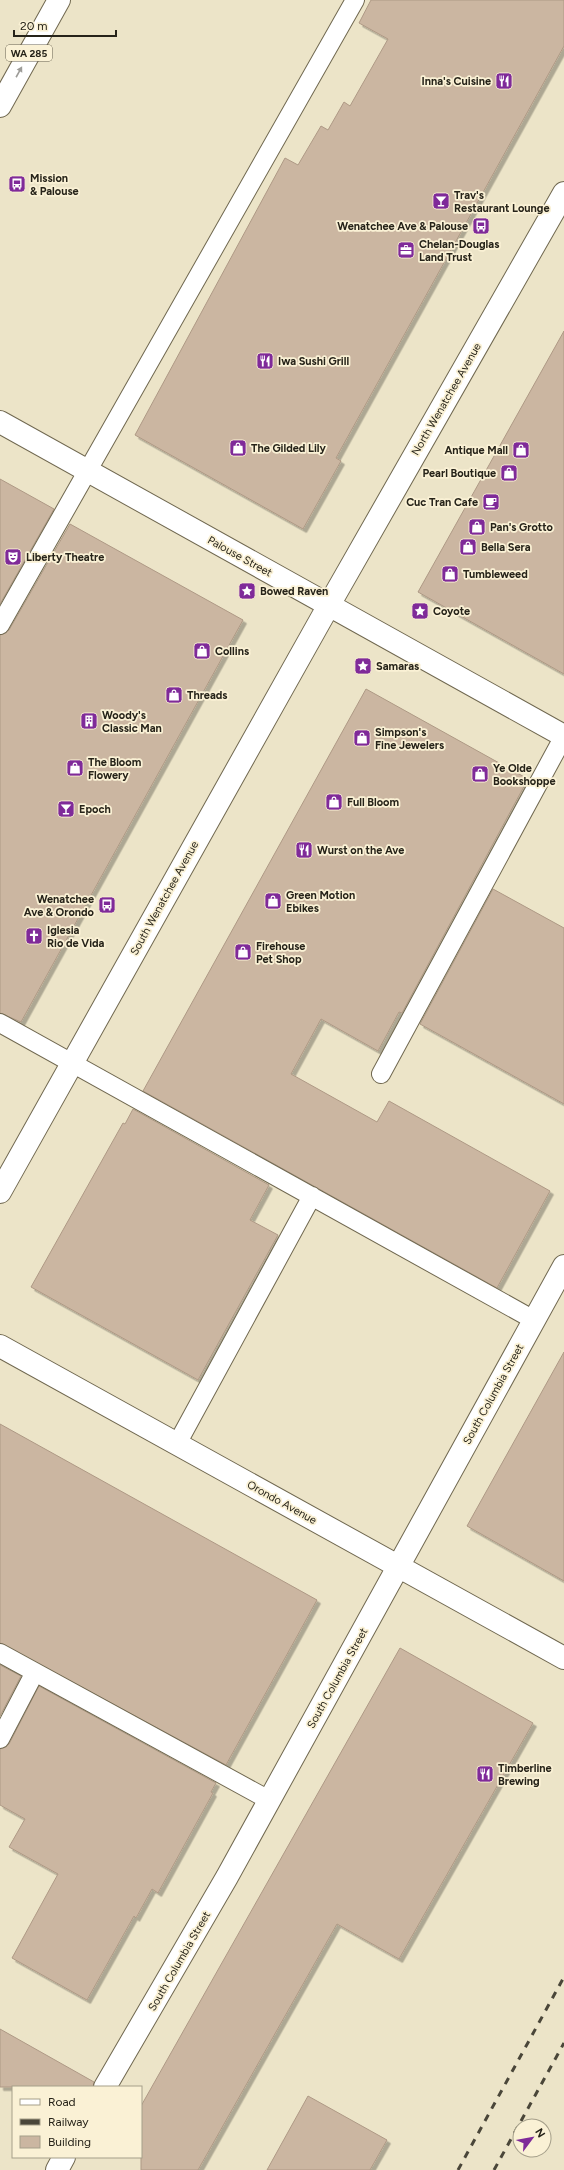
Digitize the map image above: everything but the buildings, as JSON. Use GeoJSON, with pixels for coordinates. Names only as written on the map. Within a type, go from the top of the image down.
{"type":"FeatureCollection","features":[{"type":"Feature","properties":{"kind":"main road","name":"WA 285"},"geometry":{"type":"LineString","coordinates":[[0,106],[59,0]]}},
{"type":"Feature","properties":{"kind":"main road","name":"North Wenatchee Avenue"},"geometry":{"type":"LineString","coordinates":[[329,605],[564,194]]}},
{"type":"Feature","properties":{"kind":"main road","name":"Palouse Street"},"geometry":{"type":"LineString","coordinates":[[0,422],[564,736]]}},
{"type":"Feature","properties":{"kind":"main road","name":"South Wenatchee Avenue"},"geometry":{"type":"LineString","coordinates":[[0,1192],[329,605]]}},
{"type":"Feature","properties":{"kind":"main road","name":"South Columbia Street"},"geometry":{"type":"LineString","coordinates":[[106,2086],[227,1877],[564,1266]]}},
{"type":"Feature","properties":{"kind":"main road","name":"Orondo Avenue"},"geometry":{"type":"LineString","coordinates":[[0,1346],[564,1658]]}},
{"type":"Feature","properties":{"kind":"main road"},"geometry":{"type":"LineString","coordinates":[[57,2170],[63,2158]]}},
{"type":"Feature","properties":{"kind":"lane"},"geometry":{"type":"LineString","coordinates":[[0,625],[355,0]]}},
{"type":"Feature","properties":{"kind":"lane"},"geometry":{"type":"LineString","coordinates":[[381,1074],[564,736]]}},
{"type":"Feature","properties":{"kind":"lane"},"geometry":{"type":"LineString","coordinates":[[0,1023],[534,1320]]}},
{"type":"Feature","properties":{"kind":"lane"},"geometry":{"type":"LineString","coordinates":[[177,1444],[312,1196]]}},
{"type":"Feature","properties":{"kind":"lane"},"geometry":{"type":"LineString","coordinates":[[0,1653],[269,1800]]}},
{"type":"Feature","properties":{"kind":"lane"},"geometry":{"type":"LineString","coordinates":[[0,1739],[35,1672]]}},
{"type":"Feature","properties":{"kind":"railway"},"geometry":{"type":"LineString","coordinates":[[458,2170],[564,1977]]}},
{"type":"Feature","properties":{"kind":"railway"},"geometry":{"type":"LineString","coordinates":[[494,2170],[564,2043]]}},
{"type":"Feature","properties":{"kind":"place","name":"Inna's Cuisine"},"geometry":{"type":"Point","coordinates":[504,81]}},
{"type":"Feature","properties":{"kind":"place","name":"Mission & Palouse"},"geometry":{"type":"Point","coordinates":[17,184]}},
{"type":"Feature","properties":{"kind":"place","name":"Trav's Restaurant Lounge"},"geometry":{"type":"Point","coordinates":[441,201]}},
{"type":"Feature","properties":{"kind":"place","name":"Wenatchee Ave & Palouse"},"geometry":{"type":"Point","coordinates":[481,226]}},
{"type":"Feature","properties":{"kind":"place","name":"Chelan-Douglas Land Trust"},"geometry":{"type":"Point","coordinates":[406,250]}},
{"type":"Feature","properties":{"kind":"place","name":"Iwa Sushi Grill"},"geometry":{"type":"Point","coordinates":[265,361]}},
{"type":"Feature","properties":{"kind":"place","name":"The Gilded Lily"},"geometry":{"type":"Point","coordinates":[238,448]}},
{"type":"Feature","properties":{"kind":"place","name":"Antique Mall"},"geometry":{"type":"Point","coordinates":[521,450]}},
{"type":"Feature","properties":{"kind":"place","name":"Pearl Boutique"},"geometry":{"type":"Point","coordinates":[509,473]}},
{"type":"Feature","properties":{"kind":"place","name":"Cuc Tran Cafe"},"geometry":{"type":"Point","coordinates":[491,502]}},
{"type":"Feature","properties":{"kind":"place","name":"Pan's Grotto"},"geometry":{"type":"Point","coordinates":[477,527]}},
{"type":"Feature","properties":{"kind":"place","name":"Bella Sera"},"geometry":{"type":"Point","coordinates":[468,547]}},
{"type":"Feature","properties":{"kind":"place","name":"Liberty Theatre"},"geometry":{"type":"Point","coordinates":[13,557]}},
{"type":"Feature","properties":{"kind":"place","name":"Tumbleweed"},"geometry":{"type":"Point","coordinates":[450,574]}},
{"type":"Feature","properties":{"kind":"place","name":"Bowed Raven"},"geometry":{"type":"Point","coordinates":[247,591]}},
{"type":"Feature","properties":{"kind":"place","name":"Coyote"},"geometry":{"type":"Point","coordinates":[420,611]}},
{"type":"Feature","properties":{"kind":"place","name":"Collins"},"geometry":{"type":"Point","coordinates":[202,651]}},
{"type":"Feature","properties":{"kind":"place","name":"Samaras"},"geometry":{"type":"Point","coordinates":[363,666]}},
{"type":"Feature","properties":{"kind":"place","name":"Threads"},"geometry":{"type":"Point","coordinates":[174,695]}},
{"type":"Feature","properties":{"kind":"place","name":"Woody's Classic Man"},"geometry":{"type":"Point","coordinates":[89,721]}},
{"type":"Feature","properties":{"kind":"place","name":"Simpson's Fine Jewelers"},"geometry":{"type":"Point","coordinates":[362,738]}},
{"type":"Feature","properties":{"kind":"place","name":"The Bloom Flowery"},"geometry":{"type":"Point","coordinates":[75,768]}},
{"type":"Feature","properties":{"kind":"place","name":"Ye Olde Bookshoppe"},"geometry":{"type":"Point","coordinates":[480,774]}},
{"type":"Feature","properties":{"kind":"place","name":"Full Bloom"},"geometry":{"type":"Point","coordinates":[334,802]}},
{"type":"Feature","properties":{"kind":"place","name":"Epoch"},"geometry":{"type":"Point","coordinates":[66,809]}},
{"type":"Feature","properties":{"kind":"place","name":"Wurst on the Ave"},"geometry":{"type":"Point","coordinates":[304,850]}},
{"type":"Feature","properties":{"kind":"place","name":"Green Motion Ebikes"},"geometry":{"type":"Point","coordinates":[273,901]}},
{"type":"Feature","properties":{"kind":"place","name":"Wenatchee Ave & Orondo"},"geometry":{"type":"Point","coordinates":[107,905]}},
{"type":"Feature","properties":{"kind":"place","name":"Iglesia Rio de Vida"},"geometry":{"type":"Point","coordinates":[34,936]}},
{"type":"Feature","properties":{"kind":"place","name":"Firehouse Pet Shop"},"geometry":{"type":"Point","coordinates":[243,952]}},
{"type":"Feature","properties":{"kind":"place","name":"Timberline Brewing"},"geometry":{"type":"Point","coordinates":[485,1774]}}]}
